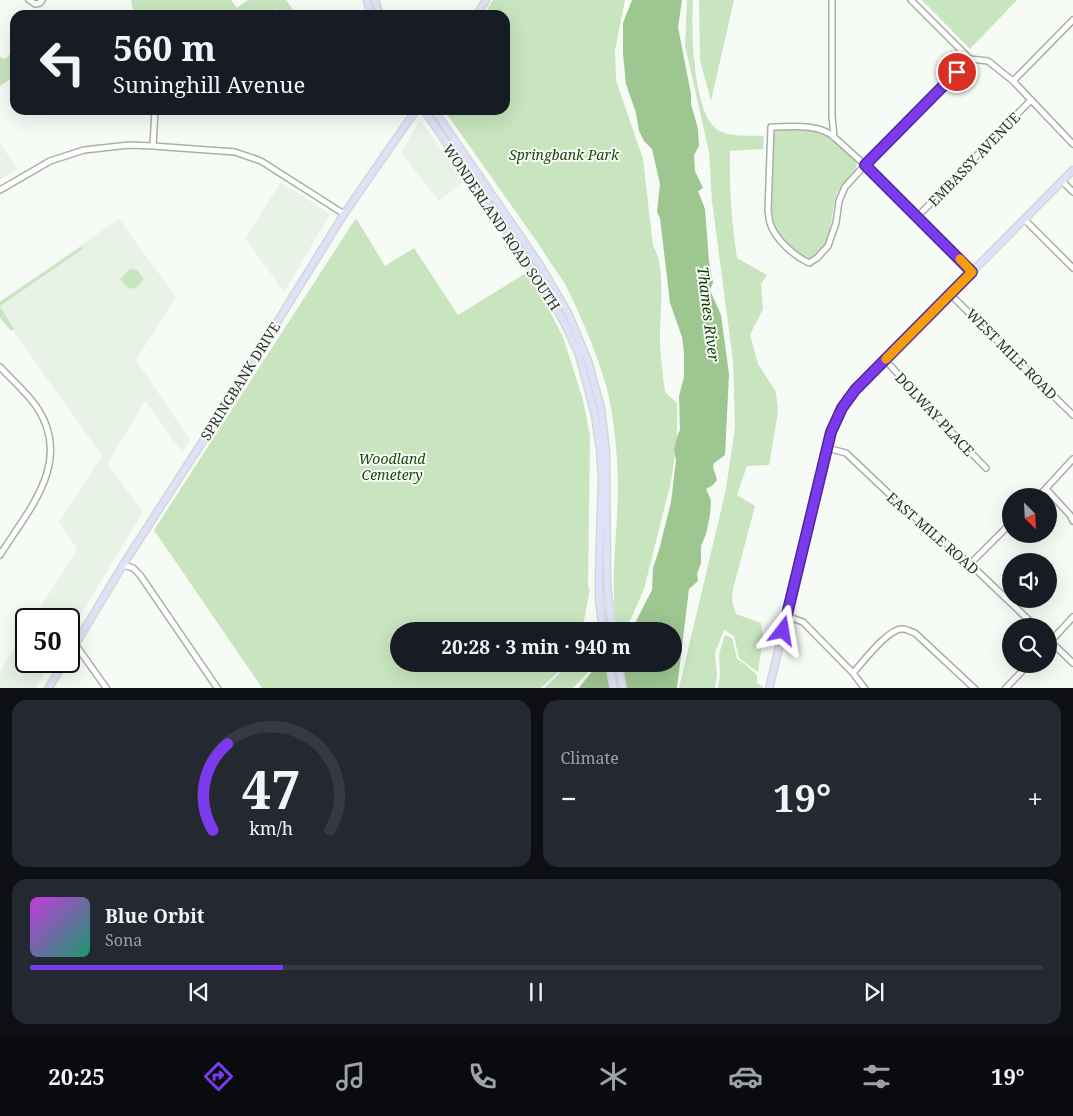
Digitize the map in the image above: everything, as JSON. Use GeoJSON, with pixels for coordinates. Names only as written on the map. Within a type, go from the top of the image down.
{"type":"FeatureCollection","features":[{"type":"Feature","properties":{"kind":"main road","name":"SPRINGBANK DRIVE"},"geometry":{"type":"LineString","coordinates":[[80,636],[344,214],[413,115]]}},
{"type":"Feature","properties":{"kind":"main road","name":"WONDERLAND ROAD SOUTH"},"geometry":{"type":"LineString","coordinates":[[428,115],[541,281],[565,324],[579,355],[595,415],[600,449],[602,477],[599,572],[602,622]]}},
{"type":"Feature","properties":{"kind":"main road","name":"WONDERLAND ROAD SOUTH"},"geometry":{"type":"LineString","coordinates":[[437,115],[540,265],[568,313],[588,361],[601,408],[606,451],[607,583],[610,622]]}},
{"type":"Feature","properties":{"kind":"main road"},"geometry":{"type":"LineString","coordinates":[[769,688],[831,432],[842,408],[855,390],[1073,170]]}},
{"type":"Feature","properties":{"kind":"main road"},"geometry":{"type":"LineString","coordinates":[[611,672],[614,688]]}},
{"type":"Feature","properties":{"kind":"main road"},"geometry":{"type":"LineString","coordinates":[[620,672],[623,688]]}},
{"type":"Feature","properties":{"kind":"main road"},"geometry":{"type":"LineString","coordinates":[[48,688],[57,673]]}},
{"type":"Feature","properties":{"kind":"street"},"geometry":{"type":"LineString","coordinates":[[29,0],[35,4],[40,3],[42,0]]}},
{"type":"Feature","properties":{"kind":"street"},"geometry":{"type":"LineString","coordinates":[[832,0],[832,116],[834,137]]}},
{"type":"Feature","properties":{"kind":"street"},"geometry":{"type":"LineString","coordinates":[[912,0],[970,59],[988,61],[1013,81],[1073,144]]}},
{"type":"Feature","properties":{"kind":"street"},"geometry":{"type":"LineString","coordinates":[[1013,81],[1073,20]]}},
{"type":"Feature","properties":{"kind":"street"},"geometry":{"type":"LineString","coordinates":[[970,59],[865,165],[845,187],[839,202],[836,223],[828,246],[817,258],[809,263],[799,258],[777,236],[770,224],[768,211],[771,127],[824,130],[865,165],[972,272]]}},
{"type":"Feature","properties":{"kind":"street","name":"EMBASSY AVENUE"},"geometry":{"type":"LineString","coordinates":[[917,217],[1030,101]]}},
{"type":"Feature","properties":{"kind":"street"},"geometry":{"type":"LineString","coordinates":[[153,146],[155,115]]}},
{"type":"Feature","properties":{"kind":"street"},"geometry":{"type":"LineString","coordinates":[[0,190],[50,161],[84,150],[129,145],[153,146],[235,152],[261,161],[344,214]]}},
{"type":"Feature","properties":{"kind":"street"},"geometry":{"type":"LineString","coordinates":[[1062,181],[1073,192]]}},
{"type":"Feature","properties":{"kind":"street"},"geometry":{"type":"LineString","coordinates":[[1024,219],[1073,268]]}},
{"type":"Feature","properties":{"kind":"street","name":"WEST MILE ROAD"},"geometry":{"type":"LineString","coordinates":[[950,294],[1073,414]]}},
{"type":"Feature","properties":{"kind":"street","name":"DOLWAY PLACE"},"geometry":{"type":"LineString","coordinates":[[885,360],[986,468]]}},
{"type":"Feature","properties":{"kind":"street"},"geometry":{"type":"LineString","coordinates":[[0,367],[30,398],[43,417],[50,436],[51,451],[48,475],[0,555]]}},
{"type":"Feature","properties":{"kind":"street","name":"EAST MILE ROAD"},"geometry":{"type":"LineString","coordinates":[[827,448],[846,453],[903,507],[970,564],[1026,618]]}},
{"type":"Feature","properties":{"kind":"street"},"geometry":{"type":"LineString","coordinates":[[1047,488],[1073,459]]}},
{"type":"Feature","properties":{"kind":"street"},"geometry":{"type":"LineString","coordinates":[[1058,502],[1073,521]]}},
{"type":"Feature","properties":{"kind":"street"},"geometry":{"type":"LineString","coordinates":[[970,564],[1002,532]]}},
{"type":"Feature","properties":{"kind":"street"},"geometry":{"type":"LineString","coordinates":[[123,565],[133,568],[140,575],[218,688]]}},
{"type":"Feature","properties":{"kind":"street"},"geometry":{"type":"LineString","coordinates":[[786,616],[803,622],[853,672],[865,688]]}},
{"type":"Feature","properties":{"kind":"street"},"geometry":{"type":"LineString","coordinates":[[1057,634],[1073,617]]}},
{"type":"Feature","properties":{"kind":"street"},"geometry":{"type":"LineString","coordinates":[[853,672],[883,640],[902,628],[915,633],[975,688]]}},
{"type":"Feature","properties":{"kind":"street"},"geometry":{"type":"LineString","coordinates":[[1057,649],[1073,664]]}},
{"type":"Feature","properties":{"kind":"street"},"geometry":{"type":"LineString","coordinates":[[80,651],[108,688]]}},
{"type":"Feature","properties":{"kind":"street"},"geometry":{"type":"LineString","coordinates":[[1005,688],[1020,673]]}},
{"type":"Feature","properties":{"kind":"shaded area"},"geometry":{"type":"Polygon","coordinates":[[[420,120],[464,181],[439,201],[401,153],[420,120]]]}},
{"type":"Feature","properties":{"kind":"shaded area"},"geometry":{"type":"Polygon","coordinates":[[[0,143],[17,169],[0,180],[0,143]]]}},
{"type":"Feature","properties":{"kind":"shaded area"},"geometry":{"type":"Polygon","coordinates":[[[281,182],[330,214],[284,292],[245,238],[281,182]]]}},
{"type":"Feature","properties":{"kind":"shaded area"},"geometry":{"type":"Polygon","coordinates":[[[119,219],[176,297],[136,360],[190,440],[182,452],[145,401],[107,464],[143,512],[80,616],[80,608],[40,608],[77,549],[59,522],[102,456],[0,312],[0,301],[119,219]]]}},
{"type":"Feature","properties":{"kind":"shaded area"},"geometry":{"type":"Polygon","coordinates":[[[15,648],[15,673],[44,673],[35,688],[0,688],[0,672],[15,648]]]}},
{"type":"Feature","properties":{"kind":"green space"},"geometry":{"type":"Polygon","coordinates":[[[131,0],[231,0],[237,8],[248,0],[286,0],[293,10],[277,9],[133,10],[131,0]]]}},
{"type":"Feature","properties":{"kind":"green space","name":"Springbank Park"},"geometry":{"type":"Polygon","coordinates":[[[493,0],[625,0],[615,50],[616,80],[643,159],[653,246],[660,265],[660,344],[665,392],[677,403],[677,439],[671,482],[644,589],[628,622],[616,622],[614,558],[618,502],[617,459],[610,402],[600,367],[565,284],[448,115],[510,115],[510,10],[487,10],[493,0]]]}},
{"type":"Feature","properties":{"kind":"green space"},"geometry":{"type":"Polygon","coordinates":[[[687,0],[693,0],[692,29],[695,67],[702,104],[708,118],[715,128],[726,133],[764,136],[763,149],[730,151],[730,191],[737,258],[767,275],[761,284],[763,309],[750,335],[758,364],[776,392],[778,412],[769,465],[747,466],[737,495],[755,506],[733,589],[732,601],[736,614],[761,623],[763,638],[758,672],[739,658],[734,636],[724,630],[715,653],[717,675],[715,688],[679,688],[726,489],[735,427],[733,361],[712,201],[709,152],[685,46],[687,0]]]}},
{"type":"Feature","properties":{"kind":"green space"},"geometry":{"type":"Polygon","coordinates":[[[699,0],[734,0],[711,101],[700,60],[699,0]]]}},
{"type":"Feature","properties":{"kind":"green space"},"geometry":{"type":"Polygon","coordinates":[[[922,0],[1017,0],[970,49],[922,0]]]}},
{"type":"Feature","properties":{"kind":"green space"},"geometry":{"type":"Polygon","coordinates":[[[10,54],[10,79],[0,86],[0,57],[5,59],[10,54]]]}},
{"type":"Feature","properties":{"kind":"green space"},"geometry":{"type":"Polygon","coordinates":[[[777,130],[810,130],[825,134],[840,145],[856,162],[855,171],[837,194],[827,239],[818,252],[810,258],[795,251],[785,241],[777,232],[771,217],[773,135],[777,130]]]}},
{"type":"Feature","properties":{"kind":"green space","name":"Woodland Cemetery"},"geometry":{"type":"Polygon","coordinates":[[[356,218],[385,266],[414,248],[458,315],[526,273],[545,302],[563,337],[583,400],[590,436],[588,587],[590,588],[584,622],[390,622],[390,672],[558,672],[541,688],[262,688],[154,530],[356,218]]]}},
{"type":"Feature","properties":{"kind":"green space"},"geometry":{"type":"Polygon","coordinates":[[[81,247],[84,248],[0,306],[0,302],[81,247]]]}},
{"type":"Feature","properties":{"kind":"green space"},"geometry":{"type":"Polygon","coordinates":[[[130,269],[137,270],[144,279],[137,287],[131,289],[120,279],[130,269]]]}},
{"type":"Feature","properties":{"kind":"green space"},"geometry":{"type":"Polygon","coordinates":[[[0,306],[14,329],[11,331],[0,318],[0,306]]]}},
{"type":"Feature","properties":{"kind":"green space"},"geometry":{"type":"Polygon","coordinates":[[[725,635],[732,638],[737,659],[757,675],[757,683],[762,688],[718,688],[720,676],[719,654],[725,635]]]}},
{"type":"Feature","properties":{"kind":"green space","name":"Woodland Cemetery"},"geometry":{"type":"Polygon","coordinates":[[[560,672],[588,672],[573,688],[544,688],[560,672]]]}},
{"type":"Feature","properties":{"kind":"water","name":"Thames River"},"geometry":{"type":"Polygon","coordinates":[[[632,0],[682,0],[678,27],[691,94],[691,104],[698,129],[699,146],[694,155],[695,171],[703,188],[698,191],[705,209],[709,261],[713,283],[710,290],[721,315],[729,374],[725,455],[714,463],[713,467],[717,480],[706,489],[711,500],[710,515],[701,546],[701,563],[697,574],[698,581],[689,589],[682,647],[682,622],[636,622],[652,590],[653,568],[671,502],[676,460],[674,450],[680,430],[679,396],[684,377],[684,353],[682,337],[670,303],[660,218],[657,212],[660,184],[652,149],[644,141],[639,131],[636,113],[626,84],[623,54],[623,23],[632,0]]]}},
{"type":"Feature","properties":{"kind":"water"},"geometry":{"type":"Polygon","coordinates":[[[592,672],[679,672],[677,688],[579,688],[592,672]]]}},
{"type":"Feature","properties":{"kind":"slow traffic"},"geometry":{"type":"LineString","coordinates":[[886,359],[972,272],[960,259]]}},
{"type":"Feature","properties":{"kind":"route"},"geometry":{"type":"LineString","coordinates":[[783,631],[831,432],[842,408],[855,390],[972,272],[865,165],[957,72]]}}]}
